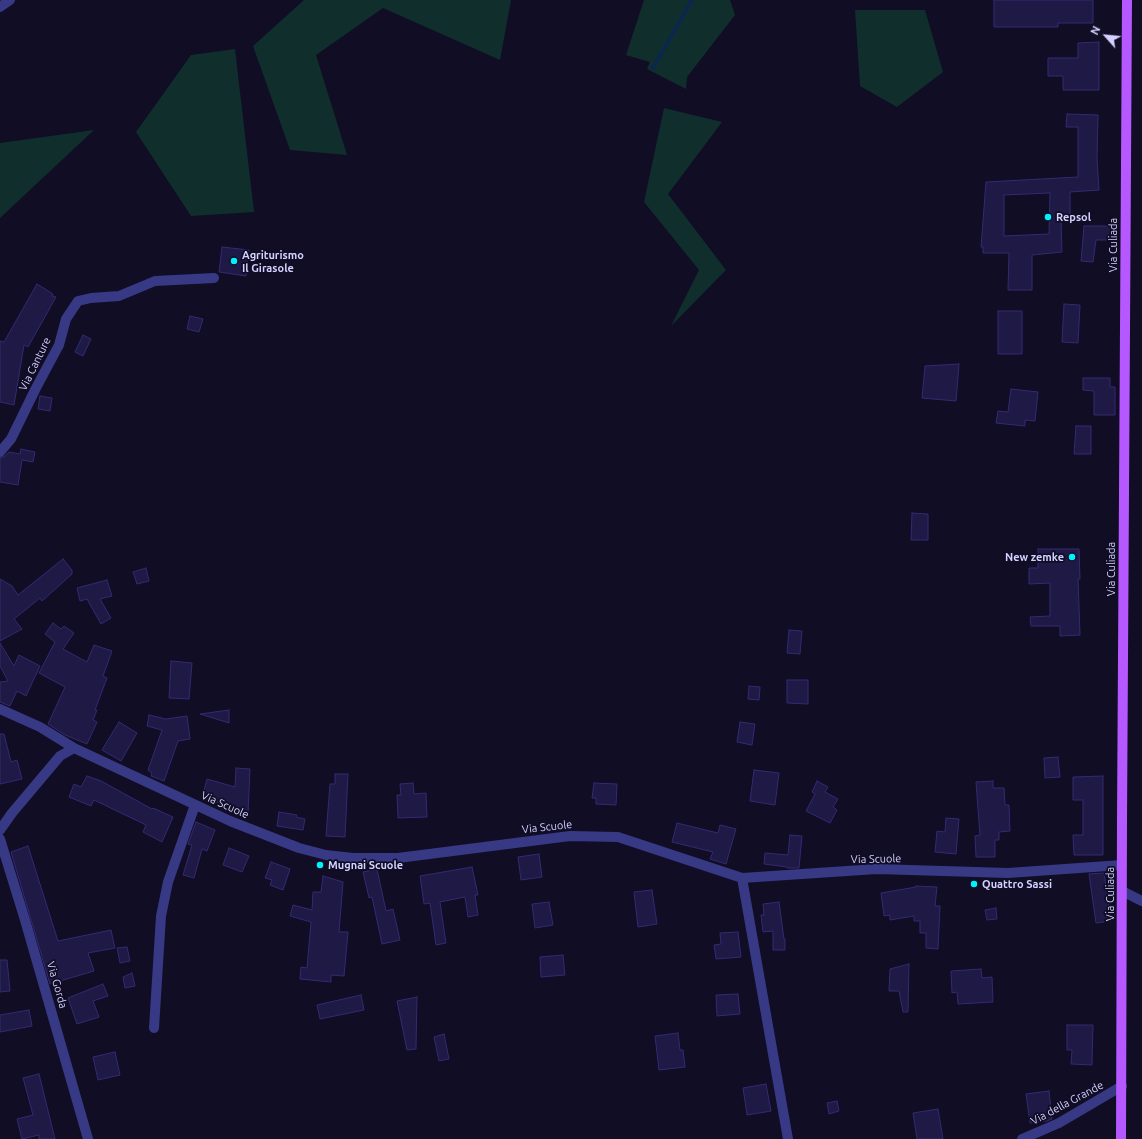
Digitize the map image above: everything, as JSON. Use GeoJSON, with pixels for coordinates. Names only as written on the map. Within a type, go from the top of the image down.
{"type":"FeatureCollection","features":[{"type":"Feature","properties":{"kind":"main road","name":"Via Culiada"},"geometry":{"type":"LineString","coordinates":[[1121,1139],[1127,0]]}},
{"type":"Feature","properties":{"kind":"street"},"geometry":{"type":"LineString","coordinates":[[0,7],[10,0]]}},
{"type":"Feature","properties":{"kind":"street","name":"Via Canture"},"geometry":{"type":"LineString","coordinates":[[0,452],[11,439],[59,345],[66,319],[78,301],[91,298],[119,296],[155,281],[214,278]]}},
{"type":"Feature","properties":{"kind":"street","name":"Via Scuole"},"geometry":{"type":"LineString","coordinates":[[0,709],[40,727],[74,748],[230,821],[298,848],[326,855],[353,858],[398,858],[570,836],[618,837],[742,878],[877,870],[1008,873],[1122,865]]}},
{"type":"Feature","properties":{"kind":"street"},"geometry":{"type":"LineString","coordinates":[[0,830],[12,813],[60,756],[74,748]]}},
{"type":"Feature","properties":{"kind":"street"},"geometry":{"type":"LineString","coordinates":[[154,1028],[161,916],[168,882],[195,805]]}},
{"type":"Feature","properties":{"kind":"street","name":"Via Gorda"},"geometry":{"type":"LineString","coordinates":[[0,839],[32,942],[88,1139]]}},
{"type":"Feature","properties":{"kind":"street"},"geometry":{"type":"LineString","coordinates":[[742,878],[788,1139]]}},
{"type":"Feature","properties":{"kind":"street"},"geometry":{"type":"LineString","coordinates":[[1122,891],[1142,901]]}},
{"type":"Feature","properties":{"kind":"street","name":"Via della Grande"},"geometry":{"type":"LineString","coordinates":[[1022,1139],[1059,1123],[1122,1086]]}},
{"type":"Feature","properties":{"kind":"green space"},"geometry":{"type":"Polygon","coordinates":[[[304,0],[511,0],[500,60],[383,8],[316,55],[347,155],[290,150],[253,46],[304,0]]]}},
{"type":"Feature","properties":{"kind":"green space"},"geometry":{"type":"Polygon","coordinates":[[[644,0],[730,0],[735,15],[687,77],[686,89],[647,69],[650,62],[626,55],[644,0]]]}},
{"type":"Feature","properties":{"kind":"green space"},"geometry":{"type":"Polygon","coordinates":[[[855,10],[925,10],[943,72],[897,107],[860,86],[855,10]]]}},
{"type":"Feature","properties":{"kind":"green space"},"geometry":{"type":"Polygon","coordinates":[[[235,49],[254,212],[191,216],[136,132],[191,55],[235,49]]]}},
{"type":"Feature","properties":{"kind":"green space"},"geometry":{"type":"Polygon","coordinates":[[[664,108],[722,122],[668,194],[726,270],[671,326],[699,270],[644,202],[664,108]]]}},
{"type":"Feature","properties":{"kind":"green space"},"geometry":{"type":"Polygon","coordinates":[[[94,130],[0,218],[0,143],[94,130]]]}},
{"type":"Feature","properties":{"kind":"building"},"geometry":{"type":"Polygon","coordinates":[[[994,0],[1093,0],[1093,23],[1058,23],[1058,27],[994,27],[994,0]]]}},
{"type":"Feature","properties":{"kind":"building"},"geometry":{"type":"Polygon","coordinates":[[[1099,42],[1099,90],[1063,90],[1063,76],[1048,76],[1048,58],[1078,58],[1078,43],[1099,42]]]}},
{"type":"Feature","properties":{"kind":"building"},"geometry":{"type":"Polygon","coordinates":[[[1067,114],[1098,115],[1097,159],[1099,190],[1070,192],[1070,221],[1061,221],[1062,252],[1032,255],[1032,290],[1008,290],[1009,253],[983,253],[983,247],[981,247],[986,182],[1078,177],[1078,127],[1066,127],[1067,114]],[[1050,193],[1004,195],[1004,236],[1049,234],[1050,193]]]}},
{"type":"Feature","properties":{"kind":"building"},"geometry":{"type":"Polygon","coordinates":[[[1084,226],[1111,226],[1110,240],[1096,240],[1093,262],[1081,261],[1084,226]]]}},
{"type":"Feature","properties":{"kind":"building","name":"Agriturismo Il Girasole"},"geometry":{"type":"Polygon","coordinates":[[[222,247],[249,250],[246,276],[219,272],[222,247]]]}},
{"type":"Feature","properties":{"kind":"building"},"geometry":{"type":"Polygon","coordinates":[[[37,284],[53,294],[52,296],[56,297],[28,347],[24,345],[14,405],[0,402],[0,341],[4,342],[37,284]]]}},
{"type":"Feature","properties":{"kind":"building"},"geometry":{"type":"Polygon","coordinates":[[[1064,304],[1080,305],[1078,343],[1062,342],[1064,304]]]}},
{"type":"Feature","properties":{"kind":"building"},"geometry":{"type":"Polygon","coordinates":[[[998,311],[1022,311],[1022,354],[998,354],[998,311]]]}},
{"type":"Feature","properties":{"kind":"building"},"geometry":{"type":"Polygon","coordinates":[[[190,316],[203,319],[199,332],[187,329],[190,316]]]}},
{"type":"Feature","properties":{"kind":"building"},"geometry":{"type":"Polygon","coordinates":[[[83,335],[91,339],[83,356],[75,352],[83,335]]]}},
{"type":"Feature","properties":{"kind":"building"},"geometry":{"type":"Polygon","coordinates":[[[959,364],[956,401],[922,398],[925,366],[959,364]]]}},
{"type":"Feature","properties":{"kind":"building"},"geometry":{"type":"Polygon","coordinates":[[[1083,378],[1110,378],[1110,387],[1115,387],[1115,415],[1094,415],[1094,391],[1083,390],[1083,378]]]}},
{"type":"Feature","properties":{"kind":"building"},"geometry":{"type":"Polygon","coordinates":[[[1011,389],[1038,392],[1035,421],[1025,420],[1025,426],[996,423],[998,411],[1008,412],[1011,389]]]}},
{"type":"Feature","properties":{"kind":"building"},"geometry":{"type":"Polygon","coordinates":[[[40,396],[52,398],[50,411],[38,409],[40,396]]]}},
{"type":"Feature","properties":{"kind":"building"},"geometry":{"type":"Polygon","coordinates":[[[1076,426],[1091,426],[1091,454],[1074,454],[1076,426]]]}},
{"type":"Feature","properties":{"kind":"building"},"geometry":{"type":"Polygon","coordinates":[[[21,449],[35,452],[33,462],[22,460],[18,485],[0,482],[0,458],[9,452],[20,454],[21,449]]]}},
{"type":"Feature","properties":{"kind":"building"},"geometry":{"type":"Polygon","coordinates":[[[912,513],[928,514],[928,540],[911,540],[912,513]]]}},
{"type":"Feature","properties":{"kind":"building"},"geometry":{"type":"Polygon","coordinates":[[[1038,549],[1079,549],[1080,579],[1078,579],[1080,635],[1060,636],[1060,626],[1031,626],[1030,617],[1050,616],[1050,583],[1029,584],[1029,568],[1038,568],[1038,549]]]}},
{"type":"Feature","properties":{"kind":"building"},"geometry":{"type":"Polygon","coordinates":[[[63,559],[72,570],[72,574],[42,601],[40,598],[14,619],[22,629],[0,641],[0,579],[12,586],[18,595],[63,559]]]}},
{"type":"Feature","properties":{"kind":"building"},"geometry":{"type":"Polygon","coordinates":[[[146,568],[149,581],[137,584],[133,572],[146,568]]]}},
{"type":"Feature","properties":{"kind":"building"},"geometry":{"type":"Polygon","coordinates":[[[107,580],[112,596],[100,599],[111,618],[101,624],[87,599],[80,601],[77,588],[107,580]]]}},
{"type":"Feature","properties":{"kind":"building"},"geometry":{"type":"Polygon","coordinates":[[[53,623],[61,629],[64,626],[74,633],[63,649],[87,662],[94,645],[112,651],[103,676],[107,678],[95,710],[97,710],[93,720],[97,722],[87,744],[65,735],[48,724],[65,687],[39,673],[55,642],[45,634],[53,623]]]}},
{"type":"Feature","properties":{"kind":"building"},"geometry":{"type":"Polygon","coordinates":[[[789,630],[802,631],[800,654],[787,653],[789,630]]]}},
{"type":"Feature","properties":{"kind":"building"},"geometry":{"type":"Polygon","coordinates":[[[0,643],[14,666],[19,655],[40,666],[26,696],[17,691],[10,706],[0,702],[0,682],[8,681],[0,666],[0,643]]]}},
{"type":"Feature","properties":{"kind":"building"},"geometry":{"type":"Polygon","coordinates":[[[171,661],[192,663],[189,699],[169,698],[171,661]]]}},
{"type":"Feature","properties":{"kind":"building"},"geometry":{"type":"Polygon","coordinates":[[[787,680],[808,680],[808,704],[787,703],[787,680]]]}},
{"type":"Feature","properties":{"kind":"building"},"geometry":{"type":"Polygon","coordinates":[[[749,686],[760,687],[759,700],[748,699],[749,686]]]}},
{"type":"Feature","properties":{"kind":"building"},"geometry":{"type":"Polygon","coordinates":[[[229,710],[229,723],[200,714],[229,710]]]}},
{"type":"Feature","properties":{"kind":"building"},"geometry":{"type":"Polygon","coordinates":[[[149,715],[166,719],[187,716],[190,739],[178,741],[164,781],[151,776],[152,773],[148,770],[162,730],[147,726],[149,715]]]}},
{"type":"Feature","properties":{"kind":"building"},"geometry":{"type":"Polygon","coordinates":[[[119,722],[137,733],[121,761],[102,750],[119,722]]]}},
{"type":"Feature","properties":{"kind":"building"},"geometry":{"type":"Polygon","coordinates":[[[740,722],[755,724],[752,745],[737,742],[740,722]]]}},
{"type":"Feature","properties":{"kind":"building"},"geometry":{"type":"Polygon","coordinates":[[[0,734],[4,734],[11,762],[17,760],[22,779],[0,784],[0,734]]]}},
{"type":"Feature","properties":{"kind":"building"},"geometry":{"type":"Polygon","coordinates":[[[1058,757],[1060,777],[1045,778],[1044,758],[1058,757]]]}},
{"type":"Feature","properties":{"kind":"building"},"geometry":{"type":"Polygon","coordinates":[[[236,768],[250,769],[248,814],[233,813],[234,807],[202,798],[207,779],[235,787],[236,768]]]}},
{"type":"Feature","properties":{"kind":"building"},"geometry":{"type":"Polygon","coordinates":[[[754,770],[779,773],[775,805],[750,801],[754,770]]]}},
{"type":"Feature","properties":{"kind":"building"},"geometry":{"type":"Polygon","coordinates":[[[335,774],[348,774],[345,837],[326,836],[330,784],[335,784],[335,774]]]}},
{"type":"Feature","properties":{"kind":"building"},"geometry":{"type":"Polygon","coordinates":[[[87,776],[101,781],[152,809],[153,808],[173,817],[162,842],[143,832],[146,825],[94,800],[91,806],[69,797],[74,784],[81,787],[87,776]]]}},
{"type":"Feature","properties":{"kind":"building"},"geometry":{"type":"Polygon","coordinates":[[[1103,776],[1103,855],[1074,855],[1073,835],[1083,835],[1083,800],[1073,800],[1073,777],[1103,776]]]}},
{"type":"Feature","properties":{"kind":"building"},"geometry":{"type":"Polygon","coordinates":[[[817,781],[828,787],[825,792],[838,799],[833,807],[837,810],[830,823],[806,811],[815,794],[812,792],[817,781]]]}},
{"type":"Feature","properties":{"kind":"building"},"geometry":{"type":"Polygon","coordinates":[[[993,781],[993,788],[1004,788],[1005,805],[1009,805],[1010,831],[999,832],[999,840],[995,840],[995,857],[976,857],[975,836],[980,835],[976,782],[993,781]]]}},
{"type":"Feature","properties":{"kind":"building"},"geometry":{"type":"Polygon","coordinates":[[[413,783],[414,794],[426,793],[427,817],[398,818],[397,795],[401,795],[400,784],[413,783]]]}},
{"type":"Feature","properties":{"kind":"building"},"geometry":{"type":"Polygon","coordinates":[[[594,783],[617,784],[616,805],[596,804],[596,798],[592,798],[594,783]]]}},
{"type":"Feature","properties":{"kind":"building"},"geometry":{"type":"Polygon","coordinates":[[[279,812],[297,815],[296,817],[305,819],[303,830],[277,826],[279,812]]]}},
{"type":"Feature","properties":{"kind":"building"},"geometry":{"type":"Polygon","coordinates":[[[946,818],[959,819],[956,854],[935,852],[937,831],[945,832],[946,818]]]}},
{"type":"Feature","properties":{"kind":"building"},"geometry":{"type":"Polygon","coordinates":[[[196,822],[215,830],[207,851],[202,849],[194,878],[183,875],[192,845],[188,844],[196,822]]]}},
{"type":"Feature","properties":{"kind":"building"},"geometry":{"type":"Polygon","coordinates":[[[677,823],[718,833],[720,825],[736,829],[726,864],[710,859],[713,852],[672,842],[677,823]]]}},
{"type":"Feature","properties":{"kind":"building"},"geometry":{"type":"Polygon","coordinates":[[[790,835],[802,836],[799,868],[787,868],[764,864],[765,853],[788,855],[790,835]]]}},
{"type":"Feature","properties":{"kind":"building"},"geometry":{"type":"Polygon","coordinates":[[[28,846],[58,941],[111,930],[115,948],[88,953],[94,971],[50,984],[11,852],[28,846]]]}},
{"type":"Feature","properties":{"kind":"building"},"geometry":{"type":"Polygon","coordinates":[[[229,848],[249,856],[242,872],[223,865],[229,848]]]}},
{"type":"Feature","properties":{"kind":"building"},"geometry":{"type":"Polygon","coordinates":[[[539,854],[542,877],[521,880],[518,857],[539,854]]]}},
{"type":"Feature","properties":{"kind":"building"},"geometry":{"type":"Polygon","coordinates":[[[271,862],[290,869],[283,890],[270,885],[272,880],[265,878],[271,862]]]}},
{"type":"Feature","properties":{"kind":"building"},"geometry":{"type":"Polygon","coordinates":[[[472,867],[478,895],[475,895],[478,915],[468,917],[465,897],[440,902],[446,943],[436,945],[430,903],[424,904],[420,876],[472,867]]]}},
{"type":"Feature","properties":{"kind":"building"},"geometry":{"type":"Polygon","coordinates":[[[377,869],[386,911],[393,909],[400,940],[382,944],[372,897],[369,898],[363,872],[377,869]]]}},
{"type":"Feature","properties":{"kind":"building"},"geometry":{"type":"Polygon","coordinates":[[[1104,873],[1111,921],[1096,923],[1089,874],[1104,873]]]}},
{"type":"Feature","properties":{"kind":"building"},"geometry":{"type":"Polygon","coordinates":[[[323,876],[343,882],[339,932],[348,932],[344,976],[331,975],[331,982],[300,979],[301,967],[307,968],[311,922],[290,916],[293,905],[312,910],[313,892],[321,892],[323,876]]]}},
{"type":"Feature","properties":{"kind":"building"},"geometry":{"type":"Polygon","coordinates":[[[916,886],[937,887],[935,906],[940,906],[938,949],[926,948],[926,933],[920,933],[920,921],[914,921],[914,916],[890,920],[890,915],[884,916],[881,893],[916,886]]]}},
{"type":"Feature","properties":{"kind":"building"},"geometry":{"type":"Polygon","coordinates":[[[652,890],[657,924],[638,927],[634,892],[652,890]]]}},
{"type":"Feature","properties":{"kind":"building"},"geometry":{"type":"Polygon","coordinates":[[[549,902],[553,925],[535,928],[532,904],[549,902]]]}},
{"type":"Feature","properties":{"kind":"building"},"geometry":{"type":"Polygon","coordinates":[[[779,902],[785,939],[785,950],[773,950],[773,931],[763,932],[761,915],[764,915],[763,904],[779,902]]]}},
{"type":"Feature","properties":{"kind":"building"},"geometry":{"type":"Polygon","coordinates":[[[996,908],[997,919],[987,920],[985,910],[996,908]]]}},
{"type":"Feature","properties":{"kind":"building"},"geometry":{"type":"Polygon","coordinates":[[[738,932],[741,957],[716,959],[714,945],[721,944],[720,933],[738,932]]]}},
{"type":"Feature","properties":{"kind":"building"},"geometry":{"type":"Polygon","coordinates":[[[127,947],[130,961],[120,963],[117,948],[127,947]]]}},
{"type":"Feature","properties":{"kind":"building"},"geometry":{"type":"Polygon","coordinates":[[[563,955],[565,975],[541,977],[540,957],[563,955]]]}},
{"type":"Feature","properties":{"kind":"building"},"geometry":{"type":"Polygon","coordinates":[[[0,960],[7,960],[10,991],[0,992],[0,960]]]}},
{"type":"Feature","properties":{"kind":"building"},"geometry":{"type":"Polygon","coordinates":[[[909,964],[908,1012],[903,1012],[899,991],[889,991],[890,969],[909,964]]]}},
{"type":"Feature","properties":{"kind":"building"},"geometry":{"type":"Polygon","coordinates":[[[981,969],[982,978],[992,977],[993,1002],[958,1004],[957,992],[952,993],[951,971],[981,969]]]}},
{"type":"Feature","properties":{"kind":"building"},"geometry":{"type":"Polygon","coordinates":[[[132,973],[135,986],[125,988],[123,977],[132,973]]]}},
{"type":"Feature","properties":{"kind":"building"},"geometry":{"type":"Polygon","coordinates":[[[103,984],[108,996],[93,1001],[99,1017],[77,1024],[68,998],[103,984]]]}},
{"type":"Feature","properties":{"kind":"building"},"geometry":{"type":"Polygon","coordinates":[[[738,994],[740,1014],[717,1016],[716,995],[738,994]]]}},
{"type":"Feature","properties":{"kind":"building"},"geometry":{"type":"Polygon","coordinates":[[[361,995],[364,1010],[320,1019],[317,1005],[361,995]]]}},
{"type":"Feature","properties":{"kind":"building"},"geometry":{"type":"Polygon","coordinates":[[[417,997],[416,1049],[407,1050],[397,1001],[417,997]]]}},
{"type":"Feature","properties":{"kind":"building"},"geometry":{"type":"Polygon","coordinates":[[[29,1010],[32,1026],[0,1032],[0,1015],[29,1010]]]}},
{"type":"Feature","properties":{"kind":"building"},"geometry":{"type":"Polygon","coordinates":[[[1067,1025],[1093,1025],[1092,1065],[1071,1064],[1072,1050],[1067,1050],[1067,1025]]]}},
{"type":"Feature","properties":{"kind":"building"},"geometry":{"type":"Polygon","coordinates":[[[678,1033],[680,1050],[683,1050],[685,1067],[659,1070],[655,1036],[678,1033]]]}},
{"type":"Feature","properties":{"kind":"building"},"geometry":{"type":"Polygon","coordinates":[[[444,1034],[449,1059],[439,1061],[434,1037],[444,1034]]]}},
{"type":"Feature","properties":{"kind":"building"},"geometry":{"type":"Polygon","coordinates":[[[115,1052],[120,1075],[98,1080],[93,1057],[115,1052]]]}},
{"type":"Feature","properties":{"kind":"building"},"geometry":{"type":"Polygon","coordinates":[[[39,1074],[55,1139],[39,1139],[39,1135],[22,1139],[17,1119],[33,1115],[23,1078],[39,1074]]]}},
{"type":"Feature","properties":{"kind":"building"},"geometry":{"type":"Polygon","coordinates":[[[766,1084],[771,1111],[747,1115],[743,1088],[766,1084]]]}},
{"type":"Feature","properties":{"kind":"building"},"geometry":{"type":"Polygon","coordinates":[[[1049,1091],[1052,1119],[1030,1123],[1026,1094],[1049,1091]]]}},
{"type":"Feature","properties":{"kind":"building"},"geometry":{"type":"Polygon","coordinates":[[[837,1101],[839,1111],[829,1114],[827,1103],[837,1101]]]}},
{"type":"Feature","properties":{"kind":"building"},"geometry":{"type":"Polygon","coordinates":[[[938,1109],[943,1139],[917,1139],[913,1113],[938,1109]]]}},
{"type":"Feature","properties":{"kind":"waterway"},"geometry":{"type":"LineString","coordinates":[[653,68],[692,0]]}},
{"type":"Feature","properties":{"kind":"place","name":"Repsol"},"geometry":{"type":"Point","coordinates":[1048,217]}},
{"type":"Feature","properties":{"kind":"place","name":"Agriturismo Il Girasole"},"geometry":{"type":"Point","coordinates":[234,261]}},
{"type":"Feature","properties":{"kind":"place","name":"New zemke"},"geometry":{"type":"Point","coordinates":[1072,557]}},
{"type":"Feature","properties":{"kind":"place","name":"Mugnai Scuole"},"geometry":{"type":"Point","coordinates":[320,865]}},
{"type":"Feature","properties":{"kind":"place","name":"Quattro Sassi"},"geometry":{"type":"Point","coordinates":[974,884]}}]}
